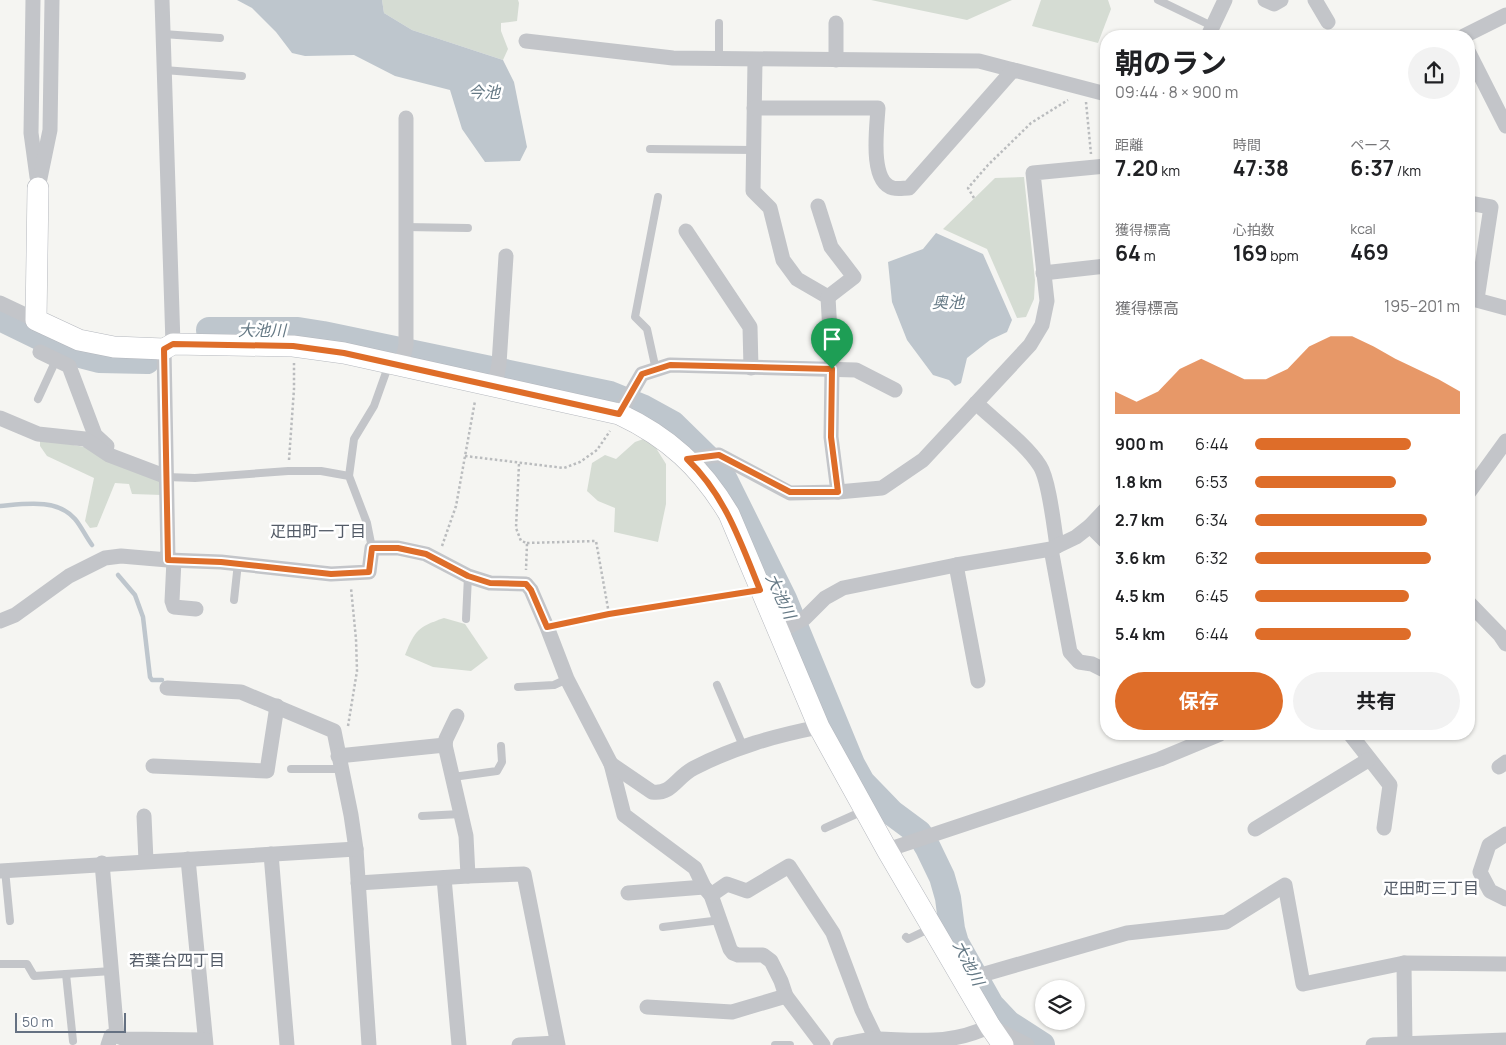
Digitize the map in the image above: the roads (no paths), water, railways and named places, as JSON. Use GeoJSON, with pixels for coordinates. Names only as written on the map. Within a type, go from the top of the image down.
{"type":"FeatureCollection","features":[{"type":"Feature","properties":{"kind":"street"},"geometry":{"type":"LineString","coordinates":[[33,0],[31,133],[38,188],[36,320]]}},
{"type":"Feature","properties":{"kind":"street"},"geometry":{"type":"LineString","coordinates":[[38,188],[50,130],[52,0]]}},
{"type":"Feature","properties":{"kind":"street"},"geometry":{"type":"LineString","coordinates":[[162,0],[169,347],[167,477],[172,601],[174,606],[196,609]]}},
{"type":"Feature","properties":{"kind":"street"},"geometry":{"type":"LineString","coordinates":[[1210,30],[1224,0]]}},
{"type":"Feature","properties":{"kind":"street"},"geometry":{"type":"LineString","coordinates":[[1265,0],[1274,4],[1281,0]]}},
{"type":"Feature","properties":{"kind":"street"},"geometry":{"type":"LineString","coordinates":[[1315,0],[1328,22]]}},
{"type":"Feature","properties":{"kind":"street"},"geometry":{"type":"LineString","coordinates":[[1475,30],[1506,15]]}},
{"type":"Feature","properties":{"kind":"street"},"geometry":{"type":"LineString","coordinates":[[836,23],[836,60]]}},
{"type":"Feature","properties":{"kind":"street"},"geometry":{"type":"LineString","coordinates":[[526,41],[673,58],[978,61],[1100,93]]}},
{"type":"Feature","properties":{"kind":"street"},"geometry":{"type":"LineString","coordinates":[[755,60],[753,190],[770,208],[783,260],[797,279],[828,297]]}},
{"type":"Feature","properties":{"kind":"street"},"geometry":{"type":"LineString","coordinates":[[1475,65],[1506,126]]}},
{"type":"Feature","properties":{"kind":"street"},"geometry":{"type":"LineString","coordinates":[[754,108],[878,108],[877,162],[881,178],[892,188],[909,188],[1013,70]]}},
{"type":"Feature","properties":{"kind":"street"},"geometry":{"type":"LineString","coordinates":[[398,363],[406,345],[406,118]]}},
{"type":"Feature","properties":{"kind":"street"},"geometry":{"type":"LineString","coordinates":[[692,458],[719,455],[790,492],[838,492],[882,488],[922,460],[1030,345],[1042,325],[1046,301],[1033,173],[1100,166]]}},
{"type":"Feature","properties":{"kind":"street"},"geometry":{"type":"LineString","coordinates":[[1475,204],[1491,207],[1475,289]]}},
{"type":"Feature","properties":{"kind":"street"},"geometry":{"type":"LineString","coordinates":[[818,206],[831,247],[854,278],[828,297]]}},
{"type":"Feature","properties":{"kind":"street"},"geometry":{"type":"LineString","coordinates":[[686,231],[750,327],[751,368]]}},
{"type":"Feature","properties":{"kind":"street"},"geometry":{"type":"LineString","coordinates":[[490,382],[499,364],[506,256]]}},
{"type":"Feature","properties":{"kind":"street"},"geometry":{"type":"LineString","coordinates":[[1043,273],[1100,267]]}},
{"type":"Feature","properties":{"kind":"street"},"geometry":{"type":"LineString","coordinates":[[828,297],[832,369],[831,437],[838,492]]}},
{"type":"Feature","properties":{"kind":"street"},"geometry":{"type":"LineString","coordinates":[[1475,300],[1506,308]]}},
{"type":"Feature","properties":{"kind":"street"},"geometry":{"type":"LineString","coordinates":[[0,303],[79,340],[114,346],[293,346],[344,353],[490,382],[620,414],[656,434],[692,458],[729,514],[760,590],[783,630],[819,726],[932,927],[970,978],[990,1026],[1003,1045]]}},
{"type":"Feature","properties":{"kind":"street"},"geometry":{"type":"LineString","coordinates":[[56,360],[66,335]]}},
{"type":"Feature","properties":{"kind":"street"},"geometry":{"type":"LineString","coordinates":[[40,352],[70,366],[95,435],[131,463]]}},
{"type":"Feature","properties":{"kind":"street"},"geometry":{"type":"LineString","coordinates":[[620,414],[642,374],[670,365],[856,370],[895,390]]}},
{"type":"Feature","properties":{"kind":"street"},"geometry":{"type":"LineString","coordinates":[[976,403],[1029,452],[1041,467],[1045,479],[1070,652],[1079,662],[1092,664],[1100,668]]}},
{"type":"Feature","properties":{"kind":"street"},"geometry":{"type":"LineString","coordinates":[[0,418],[38,434],[85,439],[109,455],[167,477]]}},
{"type":"Feature","properties":{"kind":"street"},"geometry":{"type":"LineString","coordinates":[[1475,484],[1506,441]]}},
{"type":"Feature","properties":{"kind":"street"},"geometry":{"type":"LineString","coordinates":[[783,630],[805,618],[825,598],[843,588],[956,565],[1054,548],[1076,537],[1100,515]]}},
{"type":"Feature","properties":{"kind":"street"},"geometry":{"type":"LineString","coordinates":[[1090,526],[1100,536]]}},
{"type":"Feature","properties":{"kind":"street"},"geometry":{"type":"LineString","coordinates":[[0,621],[15,615],[69,576],[105,558],[121,556],[238,563],[315,573],[350,574],[369,572],[372,548],[398,548],[426,554],[468,576],[490,583],[526,584],[531,590],[547,627],[567,679],[611,764],[624,815],[695,868],[721,920],[730,948],[738,955],[762,955],[771,961],[786,996],[823,1045]]}},
{"type":"Feature","properties":{"kind":"street"},"geometry":{"type":"LineString","coordinates":[[956,565],[978,681]]}},
{"type":"Feature","properties":{"kind":"street"},"geometry":{"type":"LineString","coordinates":[[1475,609],[1500,635],[1506,644]]}},
{"type":"Feature","properties":{"kind":"street"},"geometry":{"type":"LineString","coordinates":[[167,688],[241,692],[334,731],[356,849],[369,1045]]}},
{"type":"Feature","properties":{"kind":"street"},"geometry":{"type":"LineString","coordinates":[[153,766],[267,771],[277,706]]}},
{"type":"Feature","properties":{"kind":"street"},"geometry":{"type":"LineString","coordinates":[[457,716],[446,739],[445,746],[466,836],[468,876]]}},
{"type":"Feature","properties":{"kind":"street"},"geometry":{"type":"LineString","coordinates":[[611,764],[652,792],[659,793],[667,791],[687,771],[743,746],[774,736],[819,726]]}},
{"type":"Feature","properties":{"kind":"street"},"geometry":{"type":"LineString","coordinates":[[887,850],[1160,759],[1206,740]]}},
{"type":"Feature","properties":{"kind":"street"},"geometry":{"type":"LineString","coordinates":[[1354,740],[1390,786],[1384,828]]}},
{"type":"Feature","properties":{"kind":"street"},"geometry":{"type":"LineString","coordinates":[[340,762],[445,746]]}},
{"type":"Feature","properties":{"kind":"street"},"geometry":{"type":"LineString","coordinates":[[1255,830],[1368,760]]}},
{"type":"Feature","properties":{"kind":"street"},"geometry":{"type":"LineString","coordinates":[[144,816],[146,861]]}},
{"type":"Feature","properties":{"kind":"street"},"geometry":{"type":"LineString","coordinates":[[1506,834],[1489,845],[1480,872],[1490,891],[1506,899]]}},
{"type":"Feature","properties":{"kind":"street"},"geometry":{"type":"LineString","coordinates":[[3,870],[356,849]]}},
{"type":"Feature","properties":{"kind":"street"},"geometry":{"type":"LineString","coordinates":[[271,854],[287,1045]]}},
{"type":"Feature","properties":{"kind":"street"},"geometry":{"type":"LineString","coordinates":[[102,863],[112,971],[113,1040],[205,1043],[188,859]]}},
{"type":"Feature","properties":{"kind":"street"},"geometry":{"type":"LineString","coordinates":[[628,892],[708,891],[726,884],[748,891],[789,866],[833,934],[862,1010],[876,1039]]}},
{"type":"Feature","properties":{"kind":"street"},"geometry":{"type":"LineString","coordinates":[[358,883],[524,874],[558,1044],[519,1045]]}},
{"type":"Feature","properties":{"kind":"street"},"geometry":{"type":"LineString","coordinates":[[444,878],[459,1045]]}},
{"type":"Feature","properties":{"kind":"street"},"geometry":{"type":"LineString","coordinates":[[970,978],[1126,933],[1226,922],[1285,885],[1303,984],[1404,963],[1506,964]]}},
{"type":"Feature","properties":{"kind":"street"},"geometry":{"type":"LineString","coordinates":[[1404,963],[1405,1044]]}},
{"type":"Feature","properties":{"kind":"street"},"geometry":{"type":"LineString","coordinates":[[648,1008],[732,1012],[786,996]]}},
{"type":"Feature","properties":{"kind":"street"},"geometry":{"type":"LineString","coordinates":[[840,1045],[876,1039],[929,1044],[943,1043],[978,1034],[990,1026]]}},
{"type":"Feature","properties":{"kind":"street"},"geometry":{"type":"LineString","coordinates":[[990,1026],[1027,1045]]}},
{"type":"Feature","properties":{"kind":"street"},"geometry":{"type":"LineString","coordinates":[[1373,1045],[1506,1040]]}},
{"type":"Feature","properties":{"kind":"lane"},"geometry":{"type":"LineString","coordinates":[[1158,0],[1208,30]]}},
{"type":"Feature","properties":{"kind":"lane"},"geometry":{"type":"LineString","coordinates":[[719,23],[719,59]]}},
{"type":"Feature","properties":{"kind":"lane"},"geometry":{"type":"LineString","coordinates":[[163,34],[220,38]]}},
{"type":"Feature","properties":{"kind":"lane"},"geometry":{"type":"LineString","coordinates":[[164,70],[242,76]]}},
{"type":"Feature","properties":{"kind":"lane"},"geometry":{"type":"LineString","coordinates":[[650,149],[754,150]]}},
{"type":"Feature","properties":{"kind":"lane"},"geometry":{"type":"LineString","coordinates":[[656,370],[647,329],[635,317],[658,197]]}},
{"type":"Feature","properties":{"kind":"lane"},"geometry":{"type":"LineString","coordinates":[[406,227],[468,228]]}},
{"type":"Feature","properties":{"kind":"lane"},"geometry":{"type":"LineString","coordinates":[[38,399],[56,360]]}},
{"type":"Feature","properties":{"kind":"lane"},"geometry":{"type":"LineString","coordinates":[[372,548],[366,523],[349,476],[354,439],[398,363]]}},
{"type":"Feature","properties":{"kind":"lane"},"geometry":{"type":"LineString","coordinates":[[167,477],[195,478],[288,471],[321,472],[349,476]]}},
{"type":"Feature","properties":{"kind":"lane"},"geometry":{"type":"LineString","coordinates":[[234,600],[238,563]]}},
{"type":"Feature","properties":{"kind":"lane"},"geometry":{"type":"LineString","coordinates":[[466,619],[468,576]]}},
{"type":"Feature","properties":{"kind":"lane"},"geometry":{"type":"LineString","coordinates":[[518,687],[554,686],[567,679]]}},
{"type":"Feature","properties":{"kind":"lane"},"geometry":{"type":"LineString","coordinates":[[716,685],[743,746]]}},
{"type":"Feature","properties":{"kind":"lane"},"geometry":{"type":"LineString","coordinates":[[453,777],[497,771],[502,762],[500,746]]}},
{"type":"Feature","properties":{"kind":"lane"},"geometry":{"type":"LineString","coordinates":[[292,769],[340,762]]}},
{"type":"Feature","properties":{"kind":"lane"},"geometry":{"type":"LineString","coordinates":[[826,828],[865,810]]}},
{"type":"Feature","properties":{"kind":"lane"},"geometry":{"type":"LineString","coordinates":[[422,816],[461,814]]}},
{"type":"Feature","properties":{"kind":"lane"},"geometry":{"type":"LineString","coordinates":[[3,870],[10,921]]}},
{"type":"Feature","properties":{"kind":"lane"},"geometry":{"type":"LineString","coordinates":[[663,927],[721,920]]}},
{"type":"Feature","properties":{"kind":"lane"},"geometry":{"type":"LineString","coordinates":[[906,938],[908,939],[932,927]]}},
{"type":"Feature","properties":{"kind":"lane"},"geometry":{"type":"LineString","coordinates":[[0,964],[27,964],[34,976],[112,971]]}},
{"type":"Feature","properties":{"kind":"lane"},"geometry":{"type":"LineString","coordinates":[[66,974],[73,1041]]}},
{"type":"Feature","properties":{"kind":"lane"},"geometry":{"type":"LineString","coordinates":[[774,1045],[790,1045]]}},
{"type":"Feature","properties":{"kind":"water","name":"今池"},"geometry":{"type":"Polygon","coordinates":[[[237,0],[382,0],[384,13],[412,30],[503,60],[514,82],[527,147],[520,161],[485,162],[462,129],[450,90],[395,76],[354,55],[305,56],[292,53],[276,32],[252,8],[237,0]]]}},
{"type":"Feature","properties":{"kind":"water","name":"奥池"},"geometry":{"type":"Polygon","coordinates":[[[936,233],[983,254],[1012,320],[1007,332],[990,340],[967,358],[961,383],[955,386],[949,380],[933,375],[907,340],[892,302],[888,262],[923,249],[936,233]]]}},
{"type":"Feature","properties":{"kind":"waterway","name":"大池川"},"geometry":{"type":"LineString","coordinates":[[0,318],[72,353],[99,360],[147,361]]}},
{"type":"Feature","properties":{"kind":"waterway","name":"大池川"},"geometry":{"type":"LineString","coordinates":[[209,330],[298,330],[323,334],[610,394],[642,407],[673,424],[720,470],[784,599],[852,764],[862,782],[892,813],[919,833],[928,848],[942,877],[948,898],[956,943],[991,1005],[1008,1023],[1042,1045]]}},
{"type":"Feature","properties":{"kind":"waterway"},"geometry":{"type":"LineString","coordinates":[[0,506],[40,504],[59,508],[68,512],[75,519],[92,545]]}},
{"type":"Feature","properties":{"kind":"waterway"},"geometry":{"type":"LineString","coordinates":[[118,575],[135,595],[143,617],[150,677],[152,680],[162,680]]}},
{"type":"Feature","properties":{"kind":"district","name":"疋田町一丁目"},"geometry":{"type":"Point","coordinates":[318,531]}},
{"type":"Feature","properties":{"kind":"district","name":"疋田町三丁目"},"geometry":{"type":"Point","coordinates":[1431,888]}},
{"type":"Feature","properties":{"kind":"district","name":"若葉台四丁目"},"geometry":{"type":"Point","coordinates":[177,960]}}]}
